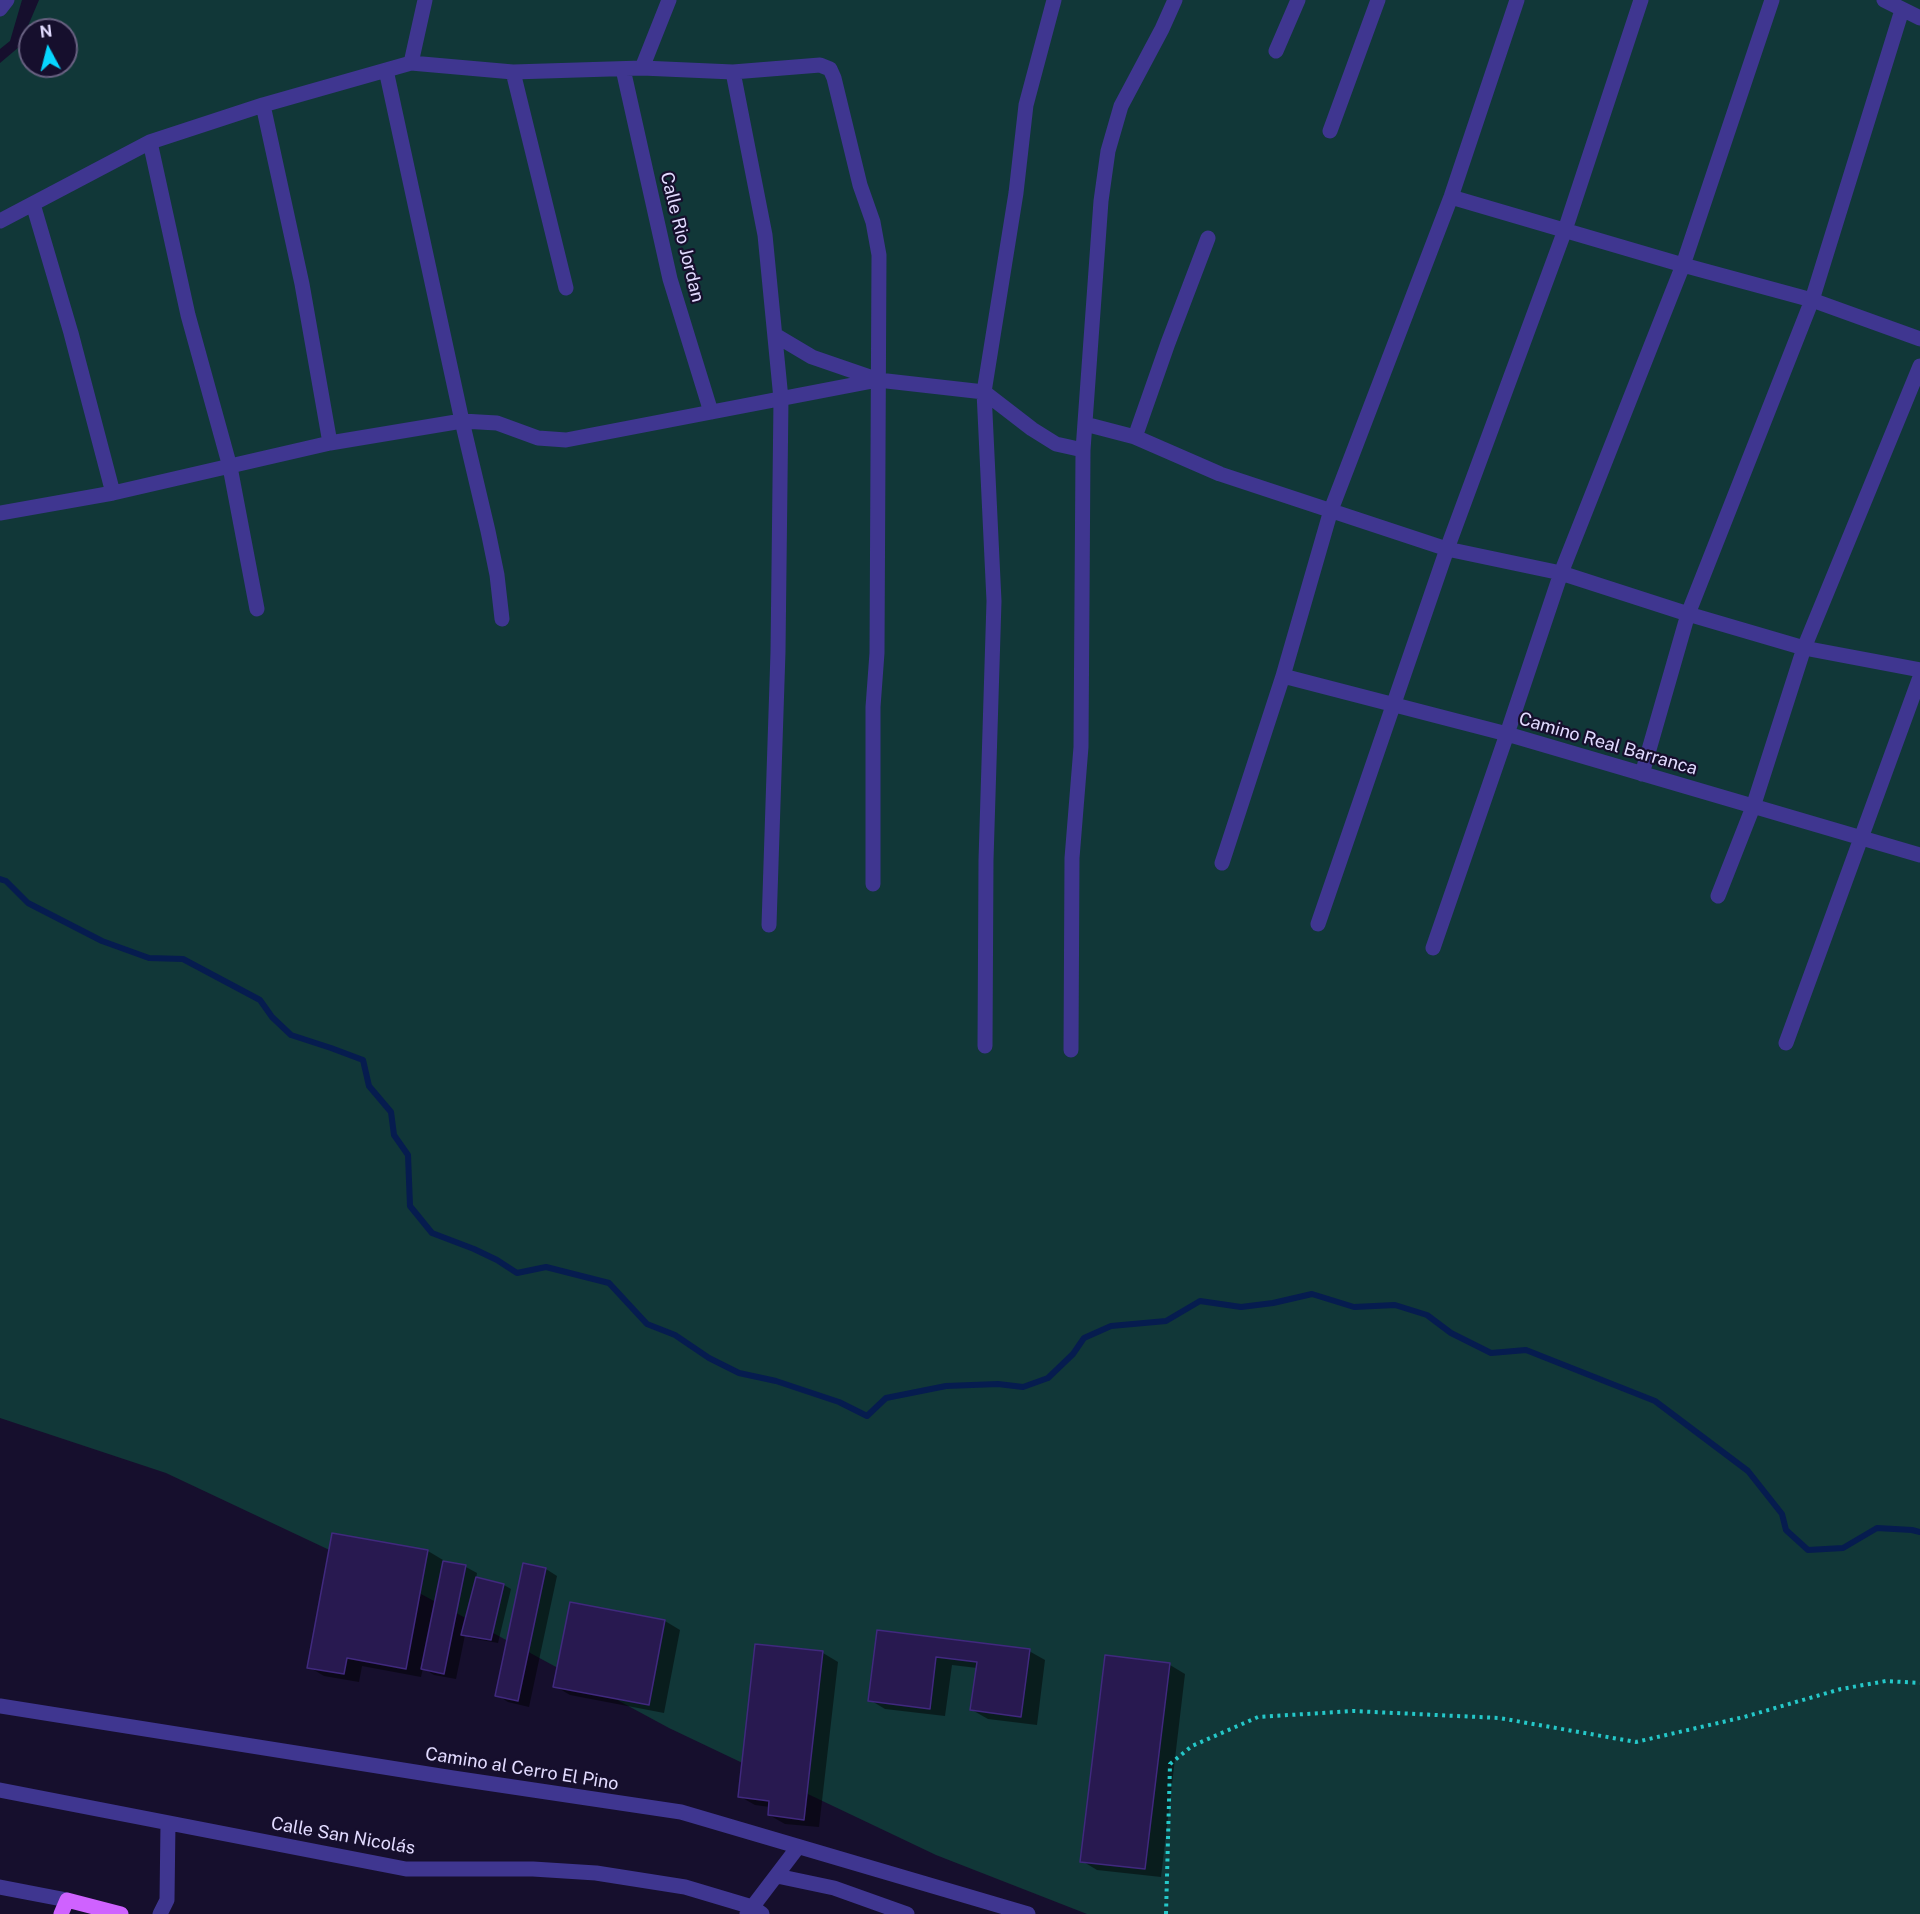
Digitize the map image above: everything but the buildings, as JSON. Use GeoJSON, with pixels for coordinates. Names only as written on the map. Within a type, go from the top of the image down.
{"type":"FeatureCollection","features":[{"type":"Feature","properties":{"kind":"main road"},"geometry":{"type":"LineString","coordinates":[[64,1907],[121,1914]]}},
{"type":"Feature","properties":{"kind":"street"},"geometry":{"type":"LineString","coordinates":[[0,9],[7,0]]}},
{"type":"Feature","properties":{"kind":"street"},"geometry":{"type":"LineString","coordinates":[[411,63],[426,0]]}},
{"type":"Feature","properties":{"kind":"street"},"geometry":{"type":"LineString","coordinates":[[642,68],[669,0]]}},
{"type":"Feature","properties":{"kind":"street"},"geometry":{"type":"LineString","coordinates":[[985,1046],[986,860],[994,601],[984,392],[1016,193],[1026,105],[1054,0]]}},
{"type":"Feature","properties":{"kind":"street"},"geometry":{"type":"LineString","coordinates":[[1071,1050],[1072,858],[1081,747],[1083,450],[1101,201],[1108,151],[1122,106],[1175,0]]}},
{"type":"Feature","properties":{"kind":"street"},"geometry":{"type":"LineString","coordinates":[[1276,51],[1298,0]]}},
{"type":"Feature","properties":{"kind":"street"},"geometry":{"type":"LineString","coordinates":[[1330,131],[1378,0]]}},
{"type":"Feature","properties":{"kind":"street"},"geometry":{"type":"LineString","coordinates":[[1222,863],[1283,676],[1331,510],[1450,197],[1517,0]]}},
{"type":"Feature","properties":{"kind":"street"},"geometry":{"type":"LineString","coordinates":[[1318,924],[1447,549],[1565,230],[1641,0]]}},
{"type":"Feature","properties":{"kind":"street"},"geometry":{"type":"LineString","coordinates":[[1433,948],[1561,573],[1683,265],[1772,0]]}},
{"type":"Feature","properties":{"kind":"street"},"geometry":{"type":"LineString","coordinates":[[1884,0],[1920,18]]}},
{"type":"Feature","properties":{"kind":"street"},"geometry":{"type":"LineString","coordinates":[[1642,774],[1688,614],[1812,300],[1902,10]]}},
{"type":"Feature","properties":{"kind":"street"},"geometry":{"type":"LineString","coordinates":[[0,221],[150,142],[263,105],[411,63],[513,72],[642,68],[733,72],[820,65],[830,69],[860,184],[873,222],[879,255],[873,885]]}},
{"type":"Feature","properties":{"kind":"street","name":"Calle Rio Jordan"},"geometry":{"type":"LineString","coordinates":[[623,69],[670,279],[711,412]]}},
{"type":"Feature","properties":{"kind":"street"},"geometry":{"type":"LineString","coordinates":[[386,70],[497,575],[502,619]]}},
{"type":"Feature","properties":{"kind":"street"},"geometry":{"type":"LineString","coordinates":[[513,72],[566,288]]}},
{"type":"Feature","properties":{"kind":"street"},"geometry":{"type":"LineString","coordinates":[[733,72],[765,235],[782,399],[778,652],[769,925]]}},
{"type":"Feature","properties":{"kind":"street"},"geometry":{"type":"LineString","coordinates":[[263,105],[302,284],[330,443]]}},
{"type":"Feature","properties":{"kind":"street"},"geometry":{"type":"LineString","coordinates":[[150,142],[188,315],[230,467],[257,609]]}},
{"type":"Feature","properties":{"kind":"street"},"geometry":{"type":"LineString","coordinates":[[1450,197],[1812,300],[1920,339]]}},
{"type":"Feature","properties":{"kind":"street"},"geometry":{"type":"LineString","coordinates":[[33,204],[71,333],[113,493]]}},
{"type":"Feature","properties":{"kind":"street"},"geometry":{"type":"LineString","coordinates":[[1135,437],[1167,343],[1208,238]]}},
{"type":"Feature","properties":{"kind":"street"},"geometry":{"type":"LineString","coordinates":[[775,335],[812,357],[878,380],[984,392],[1032,429],[1056,444],[1083,450]]}},
{"type":"Feature","properties":{"kind":"street"},"geometry":{"type":"LineString","coordinates":[[1718,896],[1753,807],[1804,648],[1920,366]]}},
{"type":"Feature","properties":{"kind":"street"},"geometry":{"type":"LineString","coordinates":[[0,513],[113,493],[330,443],[462,421],[496,423],[538,438],[566,440],[878,380]]}},
{"type":"Feature","properties":{"kind":"street"},"geometry":{"type":"LineString","coordinates":[[1086,424],[1135,437],[1220,474],[1447,549],[1561,573],[1804,648],[1920,670]]}},
{"type":"Feature","properties":{"kind":"street","name":"Camino Real Barranca"},"geometry":{"type":"LineString","coordinates":[[1283,676],[1507,734],[1920,855]]}},
{"type":"Feature","properties":{"kind":"street"},"geometry":{"type":"LineString","coordinates":[[1785,1043],[1920,676]]}},
{"type":"Feature","properties":{"kind":"street","name":"Camino al Cerro El Pino"},"geometry":{"type":"LineString","coordinates":[[0,1706],[681,1812],[1028,1914]]}},
{"type":"Feature","properties":{"kind":"street","name":"Calle San Nicolás"},"geometry":{"type":"LineString","coordinates":[[0,1790],[406,1869],[533,1869],[596,1873],[685,1887],[754,1912]]}},
{"type":"Feature","properties":{"kind":"street"},"geometry":{"type":"LineString","coordinates":[[160,1914],[166,1899],[168,1823]]}},
{"type":"Feature","properties":{"kind":"street"},"geometry":{"type":"LineString","coordinates":[[754,1912],[798,1847]]}},
{"type":"Feature","properties":{"kind":"street"},"geometry":{"type":"LineString","coordinates":[[777,1876],[834,1888],[907,1914]]}},
{"type":"Feature","properties":{"kind":"street"},"geometry":{"type":"LineString","coordinates":[[0,1887],[64,1907]]}},
{"type":"Feature","properties":{"kind":"path"},"geometry":{"type":"LineString","coordinates":[[1166,1914],[1170,1764],[1192,1746],[1257,1717],[1353,1711],[1499,1718],[1636,1742],[1744,1718],[1841,1689],[1886,1681],[1920,1683]]}},
{"type":"Feature","properties":{"kind":"green space"},"geometry":{"type":"Polygon","coordinates":[[[0,0],[22,0],[10,41],[0,49],[0,0]]]}},
{"type":"Feature","properties":{"kind":"green space"},"geometry":{"type":"Polygon","coordinates":[[[39,0],[1920,0],[1920,1914],[1087,1914],[936,1855],[669,1728],[408,1587],[166,1473],[0,1418],[0,63],[18,48],[18,78],[78,78],[78,18],[31,18],[39,0]]]}},
{"type":"Feature","properties":{"kind":"waterway"},"geometry":{"type":"LineString","coordinates":[[0,879],[6,881],[28,903],[102,941],[149,958],[183,959],[260,1000],[272,1017],[291,1035],[363,1060],[369,1086],[391,1112],[394,1135],[408,1155],[410,1206],[432,1233],[474,1249],[517,1273],[546,1267],[609,1283],[647,1324],[675,1335],[709,1358],[739,1373],[776,1381],[839,1402],[867,1416],[886,1398],[946,1386],[998,1384],[1023,1387],[1048,1378],[1073,1354],[1084,1338],[1111,1326],[1166,1321],[1200,1301],[1241,1307],[1273,1303],[1312,1294],[1354,1307],[1395,1305],[1427,1315],[1451,1333],[1491,1353],[1526,1350],[1655,1401],[1748,1471],[1782,1514],[1786,1530],[1808,1550],[1843,1548],[1877,1528],[1920,1532]]}}]}
